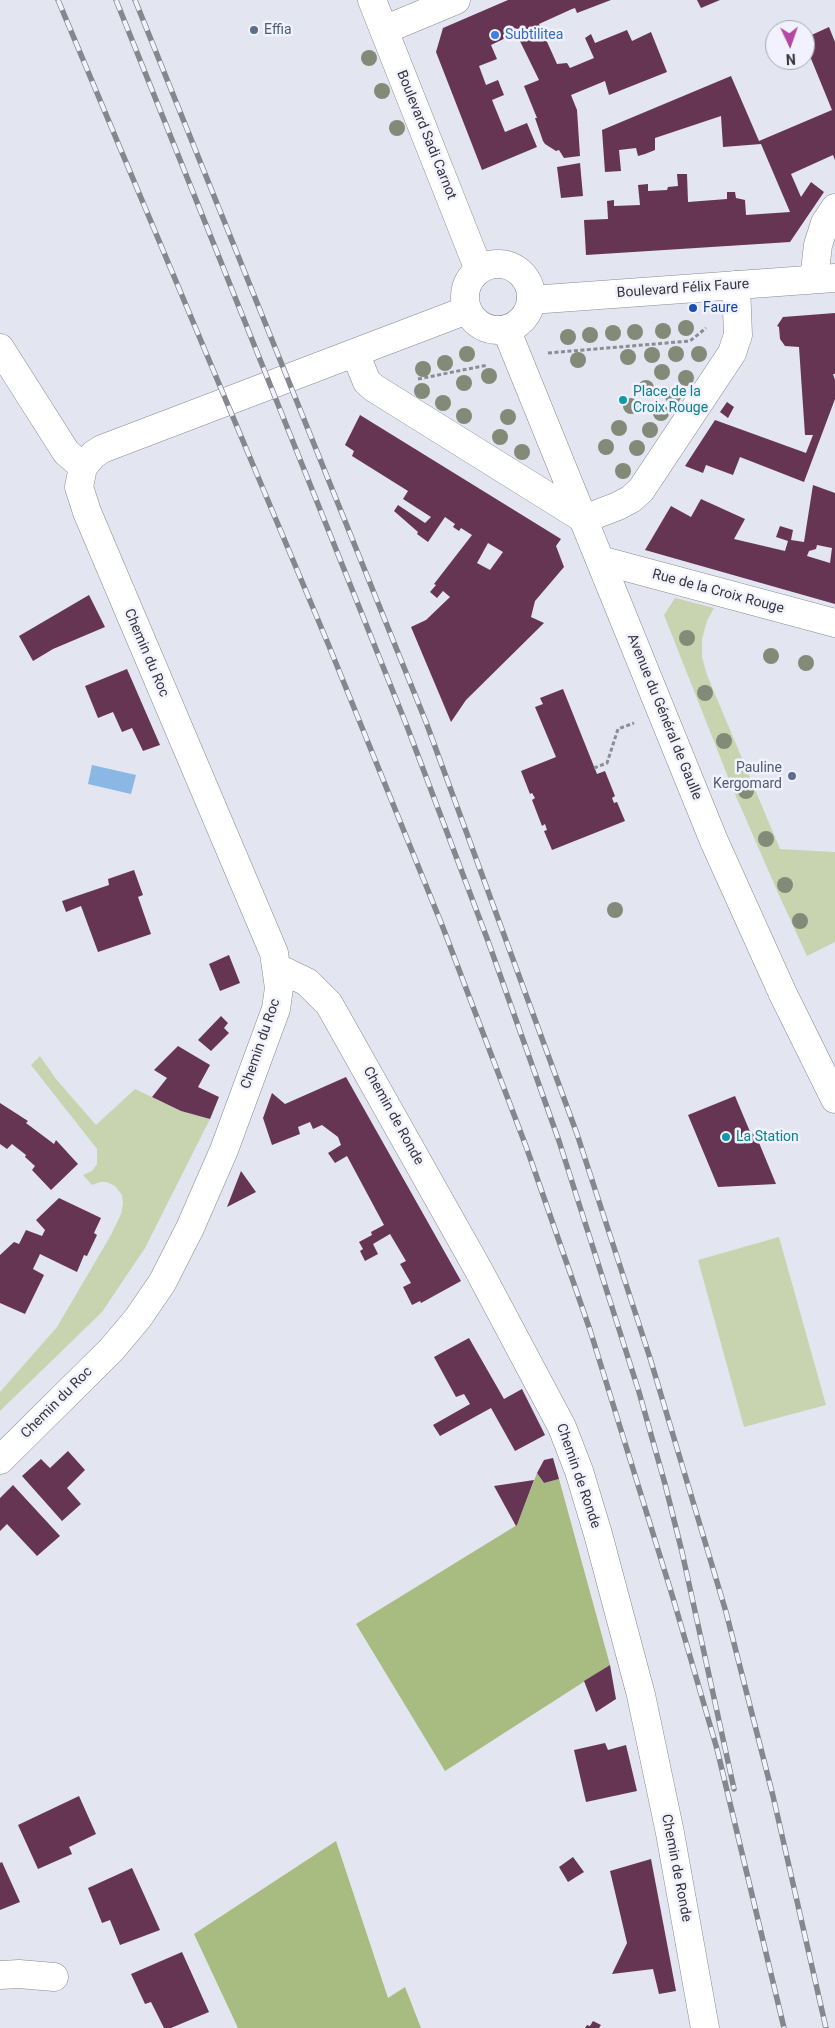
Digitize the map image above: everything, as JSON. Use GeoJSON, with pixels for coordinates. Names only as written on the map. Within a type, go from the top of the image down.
{"type":"FeatureCollection","features":[{"type":"Feature","properties":{"kind":"street","name":"Boulevard Sadi Carnot"},"geometry":{"type":"LineString","coordinates":[[372,0],[478,270]]}},
{"type":"Feature","properties":{"kind":"street"},"geometry":{"type":"LineString","coordinates":[[384,30],[456,0]]}},
{"type":"Feature","properties":{"kind":"street"},"geometry":{"type":"LineString","coordinates":[[824,278],[818,245],[825,223],[835,208]]}},
{"type":"Feature","properties":{"kind":"street"},"geometry":{"type":"LineString","coordinates":[[499,264],[514,268],[526,279],[530,288],[531,300],[529,309],[516,325],[506,329],[488,329],[479,325],[467,310],[464,299],[471,277],[478,270],[488,265],[499,264]]}},
{"type":"Feature","properties":{"kind":"street","name":"Boulevard Félix Faure"},"geometry":{"type":"LineString","coordinates":[[531,300],[824,278]]}},
{"type":"Feature","properties":{"kind":"street"},"geometry":{"type":"LineString","coordinates":[[355,353],[367,382],[374,388],[584,520],[618,506],[641,490],[732,353],[738,335],[736,285]]}},
{"type":"Feature","properties":{"kind":"street"},"geometry":{"type":"LineString","coordinates":[[0,348],[66,452],[84,467],[93,455],[102,449],[467,310]]}},
{"type":"Feature","properties":{"kind":"street","name":"Avenue du Général de Gaulle"},"geometry":{"type":"LineString","coordinates":[[506,329],[520,359],[726,868],[783,994],[835,1099]]}},
{"type":"Feature","properties":{"kind":"street","name":"Chemin du Roc"},"geometry":{"type":"LineString","coordinates":[[0,1460],[112,1349],[138,1318],[162,1283],[209,1185],[276,1009],[279,988],[278,968],[274,953],[87,512],[79,487],[84,467]]}},
{"type":"Feature","properties":{"kind":"street","name":"Rue de la Croix Rouge"},"geometry":{"type":"LineString","coordinates":[[600,560],[835,623]]}},
{"type":"Feature","properties":{"kind":"street","name":"Chemin de Ronde"},"geometry":{"type":"LineString","coordinates":[[278,968],[306,982],[329,1004],[483,1278],[562,1427],[579,1472],[598,1534],[641,1696],[670,1833],[705,2028]]}},
{"type":"Feature","properties":{"kind":"street"},"geometry":{"type":"LineString","coordinates":[[0,1975],[19,1974],[54,1977]]}},
{"type":"Feature","properties":{"kind":"path"},"geometry":{"type":"LineString","coordinates":[[374,388],[557,351],[690,341],[722,315],[738,315]]}},
{"type":"Feature","properties":{"kind":"path"},"geometry":{"type":"LineString","coordinates":[[594,768],[606,763],[618,730],[635,722],[629,705],[655,694]]}},
{"type":"Feature","properties":{"kind":"green space"},"geometry":{"type":"Polygon","coordinates":[[[675,598],[714,608],[707,621],[702,639],[702,657],[707,675],[780,849],[835,852],[835,942],[807,956],[732,787],[664,615],[675,598]]]}},
{"type":"Feature","properties":{"kind":"green space"},"geometry":{"type":"Polygon","coordinates":[[[40,1056],[56,1079],[96,1125],[135,1089],[181,1111],[210,1119],[145,1248],[102,1312],[0,1411],[0,1392],[57,1327],[111,1235],[121,1214],[123,1203],[122,1195],[115,1186],[107,1182],[92,1185],[83,1175],[92,1171],[97,1164],[97,1149],[31,1065],[40,1056]]]}},
{"type":"Feature","properties":{"kind":"green space"},"geometry":{"type":"Polygon","coordinates":[[[779,1237],[826,1405],[744,1427],[698,1260],[779,1237]]]}},
{"type":"Feature","properties":{"kind":"green space"},"geometry":{"type":"Polygon","coordinates":[[[537,1473],[544,1483],[559,1479],[610,1665],[445,1771],[356,1624],[517,1525],[537,1473]]]}},
{"type":"Feature","properties":{"kind":"green space"},"geometry":{"type":"Polygon","coordinates":[[[336,1841],[388,1998],[405,1987],[421,2028],[238,2028],[194,1934],[336,1841]]]}},
{"type":"Feature","properties":{"kind":"water"},"geometry":{"type":"Polygon","coordinates":[[[92,765],[136,775],[131,794],[88,784],[92,765]]]}},
{"type":"Feature","properties":{"kind":"building"},"geometry":{"type":"Polygon","coordinates":[[[508,0],[611,0],[577,13],[575,8],[539,24],[557,64],[567,63],[570,68],[594,58],[585,38],[591,34],[595,43],[627,30],[632,41],[651,32],[667,72],[609,95],[605,81],[571,95],[577,110],[580,156],[564,158],[559,150],[556,151],[543,141],[535,118],[537,118],[524,86],[539,80],[516,33],[491,45],[497,59],[479,66],[486,85],[498,80],[504,95],[492,100],[505,132],[527,123],[537,147],[482,170],[436,52],[443,28],[508,0]]]}},
{"type":"Feature","properties":{"kind":"building"},"geometry":{"type":"Polygon","coordinates":[[[697,0],[720,0],[701,8],[697,0]]]}},
{"type":"Feature","properties":{"kind":"building"},"geometry":{"type":"Polygon","coordinates":[[[829,27],[835,42],[835,160],[833,155],[791,174],[801,197],[811,182],[824,192],[790,242],[586,255],[584,220],[608,219],[607,201],[614,200],[614,206],[640,205],[638,185],[648,184],[648,191],[667,190],[668,187],[678,186],[677,174],[687,174],[688,202],[727,199],[727,192],[735,192],[736,198],[745,200],[746,215],[790,212],[761,144],[723,147],[721,116],[655,138],[655,150],[645,154],[638,156],[636,148],[619,150],[621,171],[605,172],[602,130],[731,76],[759,141],[832,110],[815,68],[815,33],[829,27]]]}},
{"type":"Feature","properties":{"kind":"building"},"geometry":{"type":"Polygon","coordinates":[[[580,163],[583,196],[561,198],[557,167],[580,163]]]}},
{"type":"Feature","properties":{"kind":"building"},"geometry":{"type":"Polygon","coordinates":[[[835,313],[835,374],[833,374],[835,380],[835,399],[804,482],[740,457],[733,475],[706,465],[703,473],[685,466],[715,420],[806,453],[813,435],[805,435],[799,347],[785,346],[780,339],[779,327],[777,326],[783,317],[835,313]]]}},
{"type":"Feature","properties":{"kind":"building"},"geometry":{"type":"Polygon","coordinates":[[[727,402],[734,407],[728,418],[720,412],[727,402]]]}},
{"type":"Feature","properties":{"kind":"building"},"geometry":{"type":"Polygon","coordinates":[[[360,415],[561,539],[556,546],[564,567],[535,601],[531,617],[544,623],[466,700],[451,722],[411,627],[426,620],[450,597],[443,591],[437,598],[430,592],[436,585],[434,584],[472,535],[461,528],[459,531],[453,527],[455,524],[445,517],[428,542],[394,511],[398,505],[425,523],[431,517],[403,499],[408,491],[352,456],[354,451],[345,445],[360,415]],[[488,543],[477,563],[490,570],[503,552],[488,543]]]}},
{"type":"Feature","properties":{"kind":"building"},"geometry":{"type":"Polygon","coordinates":[[[813,485],[835,493],[835,604],[645,550],[671,506],[691,517],[701,499],[745,519],[734,539],[785,551],[788,541],[776,537],[780,526],[793,530],[791,540],[804,542],[813,485]],[[817,545],[816,549],[809,551],[807,556],[830,563],[832,548],[817,545]]]}},
{"type":"Feature","properties":{"kind":"building"},"geometry":{"type":"Polygon","coordinates":[[[89,595],[105,627],[53,649],[33,661],[19,636],[89,595]]]}},
{"type":"Feature","properties":{"kind":"building"},"geometry":{"type":"Polygon","coordinates":[[[127,669],[160,745],[143,751],[132,728],[122,732],[113,712],[98,718],[85,686],[127,669]]]}},
{"type":"Feature","properties":{"kind":"building"},"geometry":{"type":"Polygon","coordinates":[[[563,689],[597,774],[605,771],[615,796],[612,798],[614,803],[617,802],[625,821],[552,850],[544,831],[547,830],[545,824],[542,826],[532,800],[535,798],[532,793],[530,794],[521,771],[556,757],[535,707],[543,704],[540,698],[563,689]]]}},
{"type":"Feature","properties":{"kind":"building"},"geometry":{"type":"Polygon","coordinates":[[[134,870],[143,895],[138,897],[151,934],[98,952],[81,906],[66,912],[62,901],[109,885],[108,879],[134,870]]]}},
{"type":"Feature","properties":{"kind":"building"},"geometry":{"type":"Polygon","coordinates":[[[229,955],[240,983],[220,991],[209,964],[229,955]]]}},
{"type":"Feature","properties":{"kind":"building"},"geometry":{"type":"Polygon","coordinates":[[[221,1016],[228,1023],[224,1028],[229,1033],[211,1051],[198,1040],[221,1016]]]}},
{"type":"Feature","properties":{"kind":"building"},"geometry":{"type":"Polygon","coordinates":[[[178,1046],[210,1065],[198,1087],[219,1097],[210,1119],[181,1111],[152,1097],[167,1078],[154,1070],[178,1046]]]}},
{"type":"Feature","properties":{"kind":"building"},"geometry":{"type":"Polygon","coordinates":[[[346,1077],[461,1281],[421,1303],[420,1301],[412,1305],[403,1287],[411,1283],[400,1264],[406,1261],[390,1234],[373,1244],[378,1254],[365,1261],[360,1251],[363,1249],[359,1242],[372,1235],[371,1232],[384,1225],[347,1156],[335,1163],[328,1153],[341,1145],[338,1137],[322,1125],[313,1129],[310,1122],[298,1127],[300,1134],[272,1145],[263,1118],[272,1093],[285,1104],[346,1077]]]}},
{"type":"Feature","properties":{"kind":"building"},"geometry":{"type":"Polygon","coordinates":[[[735,1096],[751,1134],[755,1133],[776,1184],[718,1187],[688,1115],[735,1096]]]}},
{"type":"Feature","properties":{"kind":"building"},"geometry":{"type":"Polygon","coordinates":[[[0,1103],[28,1121],[26,1123],[54,1144],[56,1140],[78,1164],[51,1190],[32,1170],[35,1166],[25,1157],[26,1155],[12,1144],[7,1149],[0,1144],[0,1103]]]}},
{"type":"Feature","properties":{"kind":"building"},"geometry":{"type":"Polygon","coordinates":[[[241,1171],[256,1192],[227,1207],[241,1171]]]}},
{"type":"Feature","properties":{"kind":"building"},"geometry":{"type":"Polygon","coordinates":[[[59,1198],[101,1218],[94,1233],[97,1235],[87,1256],[84,1255],[77,1272],[40,1254],[33,1269],[44,1275],[25,1314],[0,1303],[0,1255],[14,1242],[19,1244],[26,1230],[42,1236],[45,1230],[36,1220],[59,1198]]]}},
{"type":"Feature","properties":{"kind":"building"},"geometry":{"type":"Polygon","coordinates":[[[469,1338],[504,1399],[522,1389],[545,1435],[515,1451],[491,1408],[440,1436],[433,1425],[470,1404],[464,1394],[456,1397],[434,1357],[469,1338]]]}},
{"type":"Feature","properties":{"kind":"building"},"geometry":{"type":"Polygon","coordinates":[[[68,1451],[85,1470],[67,1488],[81,1504],[62,1521],[22,1476],[41,1459],[50,1468],[68,1451]]]}},
{"type":"Feature","properties":{"kind":"building"},"geometry":{"type":"Polygon","coordinates":[[[553,1458],[559,1479],[544,1483],[537,1473],[544,1460],[553,1458]]]}},
{"type":"Feature","properties":{"kind":"building"},"geometry":{"type":"Polygon","coordinates":[[[534,1480],[517,1525],[516,1526],[494,1486],[534,1480]]]}},
{"type":"Feature","properties":{"kind":"building"},"geometry":{"type":"Polygon","coordinates":[[[13,1485],[60,1536],[37,1556],[7,1524],[0,1531],[0,1498],[13,1485]]]}},
{"type":"Feature","properties":{"kind":"building"},"geometry":{"type":"Polygon","coordinates":[[[610,1665],[616,1699],[596,1712],[584,1681],[610,1665]]]}},
{"type":"Feature","properties":{"kind":"building"},"geometry":{"type":"Polygon","coordinates":[[[605,1743],[608,1750],[626,1745],[637,1791],[586,1802],[574,1750],[605,1743]]]}},
{"type":"Feature","properties":{"kind":"building"},"geometry":{"type":"Polygon","coordinates":[[[79,1796],[96,1834],[69,1847],[72,1854],[38,1869],[18,1825],[79,1796]]]}},
{"type":"Feature","properties":{"kind":"building"},"geometry":{"type":"Polygon","coordinates":[[[573,1857],[584,1872],[568,1882],[559,1867],[573,1857]]]}},
{"type":"Feature","properties":{"kind":"building"},"geometry":{"type":"Polygon","coordinates":[[[651,1859],[676,1991],[659,1994],[653,1969],[612,1974],[627,1943],[610,1871],[651,1859]]]}},
{"type":"Feature","properties":{"kind":"building"},"geometry":{"type":"Polygon","coordinates":[[[2,1862],[20,1902],[0,1910],[0,1863],[2,1862]]]}},
{"type":"Feature","properties":{"kind":"building"},"geometry":{"type":"Polygon","coordinates":[[[132,1868],[160,1930],[120,1945],[110,1920],[102,1923],[88,1888],[132,1868]]]}},
{"type":"Feature","properties":{"kind":"building"},"geometry":{"type":"Polygon","coordinates":[[[182,1952],[209,2012],[171,2028],[164,2028],[151,2002],[145,2004],[131,1974],[182,1952]]]}},
{"type":"Feature","properties":{"kind":"building"},"geometry":{"type":"Polygon","coordinates":[[[593,2021],[601,2025],[599,2028],[585,2028],[587,2025],[590,2026],[593,2021]]]}},
{"type":"Feature","properties":{"kind":"railway"},"geometry":{"type":"LineString","coordinates":[[58,0],[329,646],[442,925],[527,1149],[590,1330],[673,1598],[717,1749],[784,2028]]}},
{"type":"Feature","properties":{"kind":"railway"},"geometry":{"type":"LineString","coordinates":[[116,0],[408,729],[488,941],[559,1141],[639,1392],[665,1484],[682,1552],[734,1789]]}},
{"type":"Feature","properties":{"kind":"railway"},"geometry":{"type":"LineString","coordinates":[[135,0],[426,722],[577,1134],[650,1358],[726,1612],[773,1796],[826,2028]]}},
{"type":"Feature","properties":{"kind":"place","name":"Effia"},"geometry":{"type":"Point","coordinates":[254,30]}},
{"type":"Feature","properties":{"kind":"place","name":"Subtilitea"},"geometry":{"type":"Point","coordinates":[495,35]}},
{"type":"Feature","properties":{"kind":"place","name":"Faure"},"geometry":{"type":"Point","coordinates":[693,308]}},
{"type":"Feature","properties":{"kind":"place","name":"Place de la Croix Rouge"},"geometry":{"type":"Point","coordinates":[623,400]}},
{"type":"Feature","properties":{"kind":"place","name":"Pauline Kergomard"},"geometry":{"type":"Point","coordinates":[792,776]}},
{"type":"Feature","properties":{"kind":"place","name":"La Station"},"geometry":{"type":"Point","coordinates":[726,1137]}}]}
